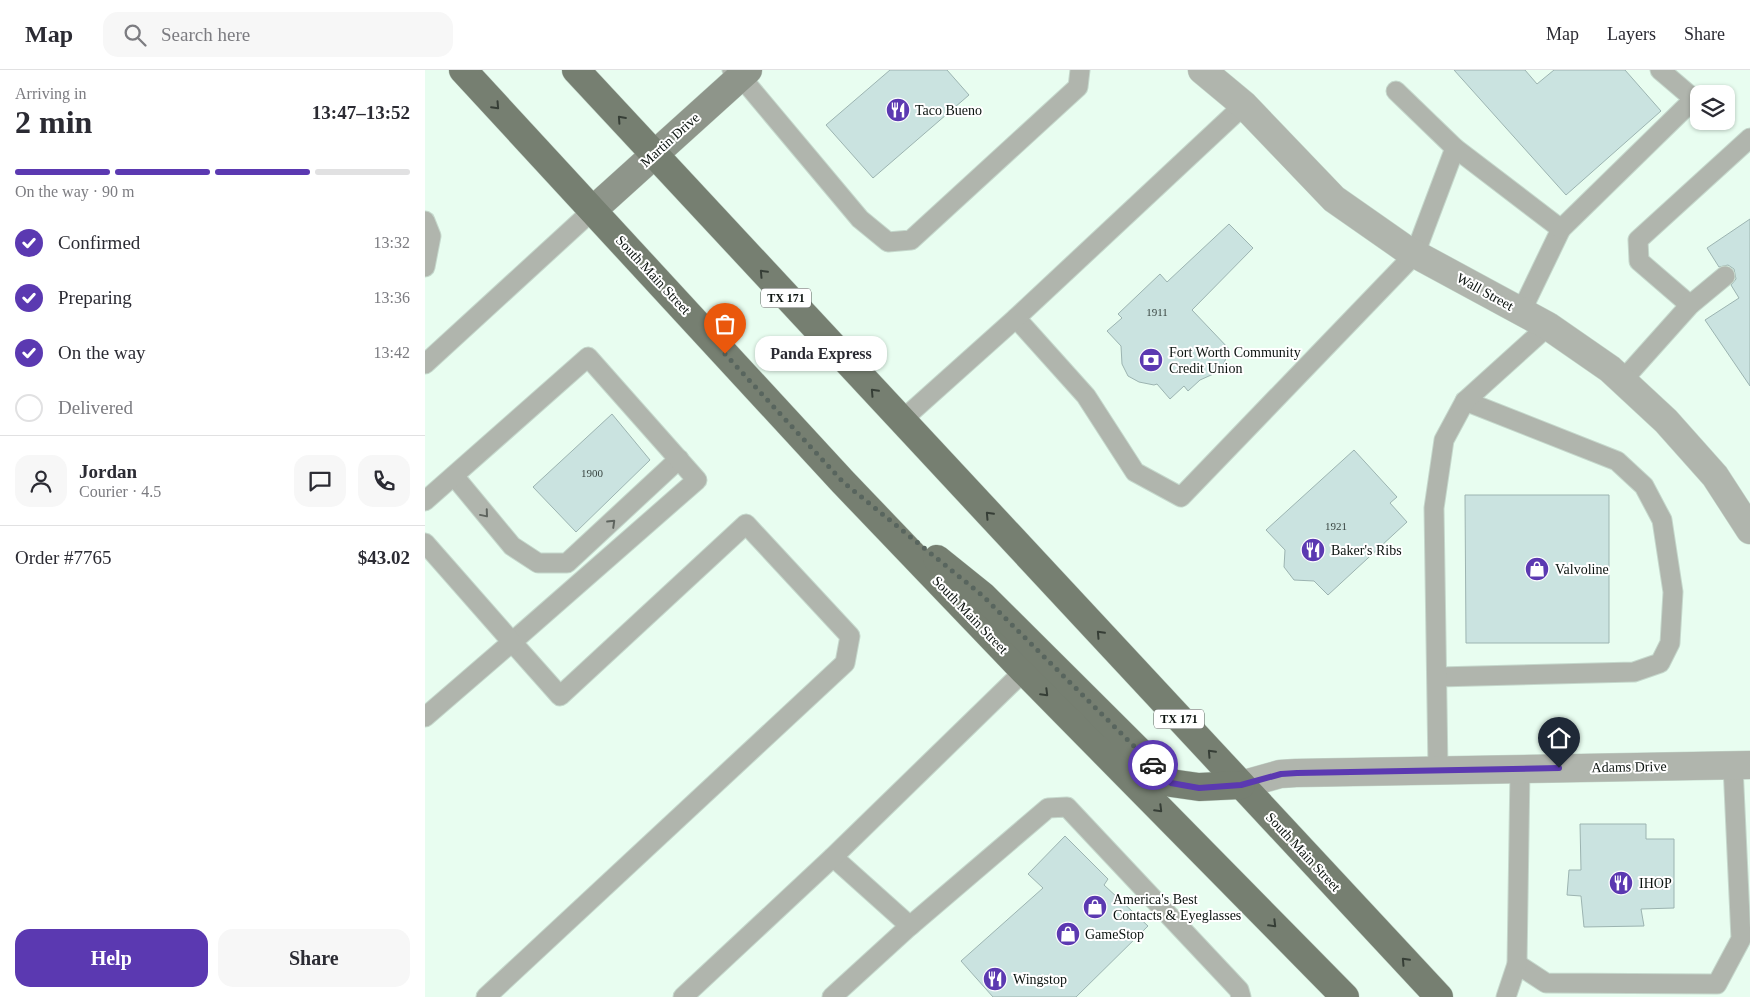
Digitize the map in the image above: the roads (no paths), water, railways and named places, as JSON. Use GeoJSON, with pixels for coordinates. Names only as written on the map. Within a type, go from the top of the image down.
{"type":"FeatureCollection","features":[{"type":"Feature","properties":{"kind":"main road","name":"South Main Street"},"geometry":{"type":"LineString","coordinates":[[463,70],[843,482],[1024,672],[1345,997]]}},
{"type":"Feature","properties":{"kind":"main road","name":"South Main Street"},"geometry":{"type":"LineString","coordinates":[[576,70],[653,155],[1439,997]]}},
{"type":"Feature","properties":{"kind":"main road"},"geometry":{"type":"LineString","coordinates":[[843,482],[983,596],[1171,783],[1199,788],[1241,785]]}},
{"type":"Feature","properties":{"kind":"street","name":"Wall Street"},"geometry":{"type":"LineString","coordinates":[[1202,70],[1244,105],[1334,199],[1415,254],[1548,326],[1610,369],[1666,421],[1715,476],[1750,530]]}},
{"type":"Feature","properties":{"kind":"street","name":"Martin Drive"},"geometry":{"type":"LineString","coordinates":[[593,210],[741,72]]}},
{"type":"Feature","properties":{"kind":"street","name":"Adams Drive"},"geometry":{"type":"LineString","coordinates":[[1241,785],[1289,773],[1741,766]]}},
{"type":"Feature","properties":{"kind":"lane"},"geometry":{"type":"LineString","coordinates":[[741,72],[860,219],[888,242],[911,240],[1078,87],[1079,70]]}},
{"type":"Feature","properties":{"kind":"lane"},"geometry":{"type":"LineString","coordinates":[[1521,312],[1561,229],[1694,99],[1660,70]]}},
{"type":"Feature","properties":{"kind":"lane"},"geometry":{"type":"LineString","coordinates":[[1396,91],[1455,148],[1561,229]]}},
{"type":"Feature","properties":{"kind":"lane"},"geometry":{"type":"LineString","coordinates":[[901,421],[1016,318],[1244,105]]}},
{"type":"Feature","properties":{"kind":"lane"},"geometry":{"type":"LineString","coordinates":[[1690,306],[1639,261],[1638,240],[1750,138]]}},
{"type":"Feature","properties":{"kind":"lane"},"geometry":{"type":"LineString","coordinates":[[1016,318],[1086,396],[1135,472],[1181,497],[1415,254],[1455,148]]}},
{"type":"Feature","properties":{"kind":"lane"},"geometry":{"type":"LineString","coordinates":[[425,364],[593,210]]}},
{"type":"Feature","properties":{"kind":"lane"},"geometry":{"type":"LineString","coordinates":[[425,221],[431,236],[425,267]]}},
{"type":"Feature","properties":{"kind":"lane"},"geometry":{"type":"LineString","coordinates":[[1622,380],[1690,306],[1725,276]]}},
{"type":"Feature","properties":{"kind":"lane"},"geometry":{"type":"LineString","coordinates":[[1438,770],[1434,508],[1444,440],[1465,401],[1548,326]]}},
{"type":"Feature","properties":{"kind":"lane"},"geometry":{"type":"LineString","coordinates":[[425,347],[459,333]]}},
{"type":"Feature","properties":{"kind":"lane"},"geometry":{"type":"LineString","coordinates":[[425,502],[588,357],[697,480],[425,717]]}},
{"type":"Feature","properties":{"kind":"lane"},"geometry":{"type":"LineString","coordinates":[[1438,677],[1634,672],[1660,662],[1670,643],[1673,592],[1662,520],[1644,486],[1617,461],[1465,401]]}},
{"type":"Feature","properties":{"kind":"lane"},"geometry":{"type":"LineString","coordinates":[[454,476],[512,546],[538,563],[567,563],[679,459]]}},
{"type":"Feature","properties":{"kind":"lane"},"geometry":{"type":"LineString","coordinates":[[425,543],[560,696],[746,524],[849,636],[845,662],[486,997]]}},
{"type":"Feature","properties":{"kind":"lane"},"geometry":{"type":"LineString","coordinates":[[683,997],[833,857],[1024,672]]}},
{"type":"Feature","properties":{"kind":"lane"},"geometry":{"type":"LineString","coordinates":[[1517,964],[1546,983],[1717,984],[1741,939],[1741,766]]}},
{"type":"Feature","properties":{"kind":"lane"},"geometry":{"type":"LineString","coordinates":[[1507,997],[1517,964],[1520,769]]}},
{"type":"Feature","properties":{"kind":"lane"},"geometry":{"type":"LineString","coordinates":[[832,997],[912,924],[1048,808],[1067,807],[1239,990],[1241,997]]}},
{"type":"Feature","properties":{"kind":"lane"},"geometry":{"type":"LineString","coordinates":[[833,857],[910,926],[912,924]]}},
{"type":"Feature","properties":{"kind":"place","name":"Taco Bueno"},"geometry":{"type":"Point","coordinates":[898,110]}},
{"type":"Feature","properties":{"kind":"place","name":"Panda Express"},"geometry":{"type":"Point","coordinates":[725,354]}},
{"type":"Feature","properties":{"kind":"place","name":"Fort Worth Community Credit Union"},"geometry":{"type":"Point","coordinates":[1151,360]}},
{"type":"Feature","properties":{"kind":"place","name":"Baker's Ribs"},"geometry":{"type":"Point","coordinates":[1313,550]}},
{"type":"Feature","properties":{"kind":"place","name":"Valvoline"},"geometry":{"type":"Point","coordinates":[1537,569]}},
{"type":"Feature","properties":{"kind":"place","name":"IHOP"},"geometry":{"type":"Point","coordinates":[1621,883]}},
{"type":"Feature","properties":{"kind":"place","name":"America's Best Contacts & Eyeglasses"},"geometry":{"type":"Point","coordinates":[1095,907]}},
{"type":"Feature","properties":{"kind":"place","name":"GameStop"},"geometry":{"type":"Point","coordinates":[1068,934]}},
{"type":"Feature","properties":{"kind":"place","name":"Wingstop"},"geometry":{"type":"Point","coordinates":[995,979]}}]}
